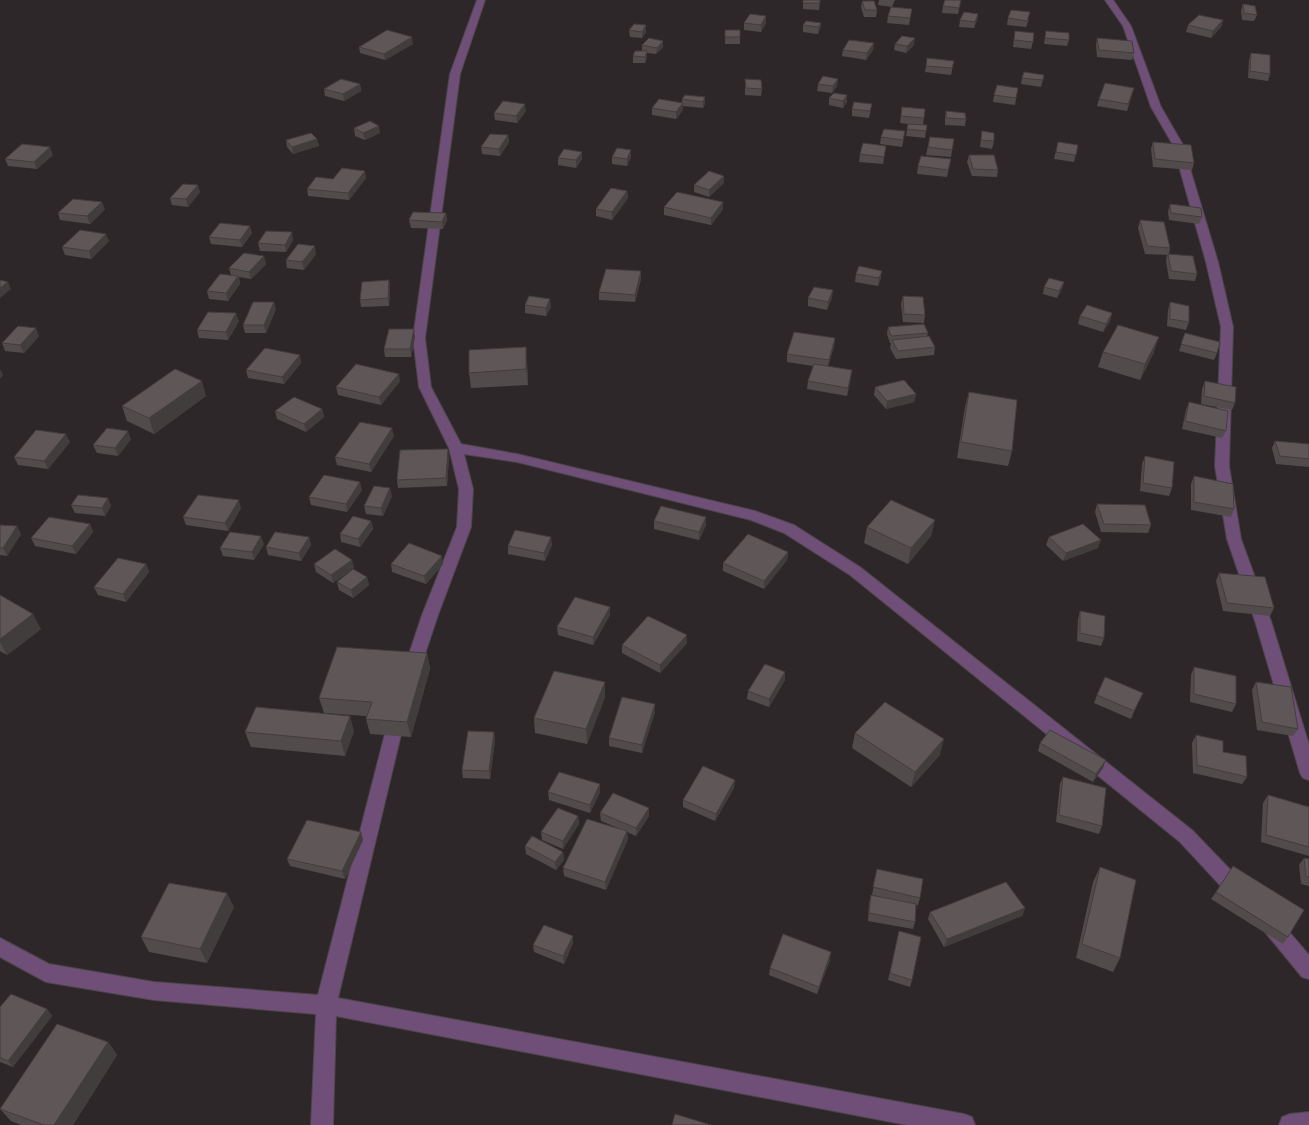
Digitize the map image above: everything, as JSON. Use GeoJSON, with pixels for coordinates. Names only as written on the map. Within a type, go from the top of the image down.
{"type":"FeatureCollection","features":[{"type":"Feature","properties":{"kind":"street"},"geometry":{"type":"LineString","coordinates":[[322,1125],[326,1005],[404,694],[430,615],[464,528],[466,489],[456,448],[425,387],[419,338],[455,74],[481,0]]}},
{"type":"Feature","properties":{"kind":"street"},"geometry":{"type":"LineString","coordinates":[[1109,0],[1127,26],[1156,107],[1178,144],[1212,262],[1227,327],[1222,466],[1234,539],[1263,621],[1309,772]]}},
{"type":"Feature","properties":{"kind":"street"},"geometry":{"type":"LineString","coordinates":[[456,448],[517,458],[755,516],[789,529],[855,571],[1178,830],[1248,901]]}},
{"type":"Feature","properties":{"kind":"street"},"geometry":{"type":"LineString","coordinates":[[1261,915],[1309,970]]}},
{"type":"Feature","properties":{"kind":"street"},"geometry":{"type":"LineString","coordinates":[[0,947],[46,973],[154,991],[326,1005],[964,1125]]}},
{"type":"Feature","properties":{"kind":"street"},"geometry":{"type":"LineString","coordinates":[[1290,1125],[1309,1123]]}},
{"type":"Feature","properties":{"kind":"building"},"geometry":{"type":"Polygon","coordinates":[[[803,0],[820,0],[820,3],[803,3],[803,0]]]}},
{"type":"Feature","properties":{"kind":"building"},"geometry":{"type":"Polygon","coordinates":[[[945,0],[961,0],[959,8],[943,6],[945,0]]]}},
{"type":"Feature","properties":{"kind":"building"},"geometry":{"type":"Polygon","coordinates":[[[862,1],[874,1],[877,10],[865,10],[862,1]]]}},
{"type":"Feature","properties":{"kind":"building"},"geometry":{"type":"Polygon","coordinates":[[[1243,4],[1255,6],[1257,15],[1244,13],[1243,4]]]}},
{"type":"Feature","properties":{"kind":"building"},"geometry":{"type":"Polygon","coordinates":[[[891,7],[912,9],[910,18],[888,16],[891,7]]]}},
{"type":"Feature","properties":{"kind":"building"},"geometry":{"type":"Polygon","coordinates":[[[1011,10],[1030,12],[1027,21],[1008,18],[1011,10]]]}},
{"type":"Feature","properties":{"kind":"building"},"geometry":{"type":"Polygon","coordinates":[[[964,12],[978,14],[975,22],[960,20],[964,12]]]}},
{"type":"Feature","properties":{"kind":"building"},"geometry":{"type":"Polygon","coordinates":[[[750,14],[766,16],[761,25],[744,23],[750,14]]]}},
{"type":"Feature","properties":{"kind":"building"},"geometry":{"type":"Polygon","coordinates":[[[1199,15],[1223,20],[1213,31],[1188,25],[1199,15]]]}},
{"type":"Feature","properties":{"kind":"building"},"geometry":{"type":"Polygon","coordinates":[[[806,21],[821,23],[818,27],[803,25],[806,21]]]}},
{"type":"Feature","properties":{"kind":"building"},"geometry":{"type":"Polygon","coordinates":[[[634,24],[646,25],[642,32],[629,30],[634,24]]]}},
{"type":"Feature","properties":{"kind":"building"},"geometry":{"type":"Polygon","coordinates":[[[387,30],[412,37],[384,54],[359,47],[387,30]]]}},
{"type":"Feature","properties":{"kind":"building"},"geometry":{"type":"Polygon","coordinates":[[[725,30],[740,30],[740,37],[725,37],[725,30]]]}},
{"type":"Feature","properties":{"kind":"building"},"geometry":{"type":"Polygon","coordinates":[[[1015,31],[1034,33],[1033,42],[1014,40],[1015,31]]]}},
{"type":"Feature","properties":{"kind":"building"},"geometry":{"type":"Polygon","coordinates":[[[1046,31],[1069,33],[1069,40],[1045,38],[1046,31]]]}},
{"type":"Feature","properties":{"kind":"building"},"geometry":{"type":"Polygon","coordinates":[[[902,36],[915,38],[907,46],[895,44],[902,36]]]}},
{"type":"Feature","properties":{"kind":"building"},"geometry":{"type":"Polygon","coordinates":[[[649,38],[663,41],[657,48],[642,45],[649,38]]]}},
{"type":"Feature","properties":{"kind":"building"},"geometry":{"type":"Polygon","coordinates":[[[1097,38],[1132,41],[1134,53],[1099,50],[1097,38]]]}},
{"type":"Feature","properties":{"kind":"building"},"geometry":{"type":"Polygon","coordinates":[[[849,40],[874,43],[867,53],[843,50],[849,40]]]}},
{"type":"Feature","properties":{"kind":"building"},"geometry":{"type":"Polygon","coordinates":[[[635,51],[647,51],[645,57],[633,56],[635,51]]]}},
{"type":"Feature","properties":{"kind":"building"},"geometry":{"type":"Polygon","coordinates":[[[1251,53],[1270,55],[1270,74],[1250,71],[1251,53]]]}},
{"type":"Feature","properties":{"kind":"building"},"geometry":{"type":"Polygon","coordinates":[[[927,58],[954,61],[952,68],[926,66],[927,58]]]}},
{"type":"Feature","properties":{"kind":"building"},"geometry":{"type":"Polygon","coordinates":[[[1024,72],[1044,75],[1043,80],[1022,78],[1024,72]]]}},
{"type":"Feature","properties":{"kind":"building"},"geometry":{"type":"Polygon","coordinates":[[[823,76],[838,79],[833,86],[818,84],[823,76]]]}},
{"type":"Feature","properties":{"kind":"building"},"geometry":{"type":"Polygon","coordinates":[[[341,79],[360,84],[343,94],[324,89],[341,79]]]}},
{"type":"Feature","properties":{"kind":"building"},"geometry":{"type":"Polygon","coordinates":[[[745,79],[761,80],[762,89],[746,88],[745,79]]]}},
{"type":"Feature","properties":{"kind":"building"},"geometry":{"type":"Polygon","coordinates":[[[1105,83],[1134,88],[1128,104],[1099,99],[1105,83]]]}},
{"type":"Feature","properties":{"kind":"building"},"geometry":{"type":"Polygon","coordinates":[[[997,85],[1018,88],[1016,98],[994,95],[997,85]]]}},
{"type":"Feature","properties":{"kind":"building"},"geometry":{"type":"Polygon","coordinates":[[[834,93],[847,95],[843,101],[829,98],[834,93]]]}},
{"type":"Feature","properties":{"kind":"building"},"geometry":{"type":"Polygon","coordinates":[[[685,95],[705,97],[703,102],[682,99],[685,95]]]}},
{"type":"Feature","properties":{"kind":"building"},"geometry":{"type":"Polygon","coordinates":[[[659,99],[683,103],[676,112],[652,108],[659,99]]]}},
{"type":"Feature","properties":{"kind":"building"},"geometry":{"type":"Polygon","coordinates":[[[503,101],[525,104],[516,116],[494,113],[503,101]]]}},
{"type":"Feature","properties":{"kind":"building"},"geometry":{"type":"Polygon","coordinates":[[[854,102],[872,104],[870,111],[852,109],[854,102]]]}},
{"type":"Feature","properties":{"kind":"building"},"geometry":{"type":"Polygon","coordinates":[[[902,107],[925,109],[924,118],[901,116],[902,107]]]}},
{"type":"Feature","properties":{"kind":"building"},"geometry":{"type":"Polygon","coordinates":[[[946,111],[965,113],[966,119],[946,118],[946,111]]]}},
{"type":"Feature","properties":{"kind":"building"},"geometry":{"type":"Polygon","coordinates":[[[370,121],[379,126],[363,133],[354,128],[370,121]]]}},
{"type":"Feature","properties":{"kind":"building"},"geometry":{"type":"Polygon","coordinates":[[[908,124],[927,125],[926,131],[907,129],[908,124]]]}},
{"type":"Feature","properties":{"kind":"building"},"geometry":{"type":"Polygon","coordinates":[[[884,129],[905,131],[903,140],[881,137],[884,129]]]}},
{"type":"Feature","properties":{"kind":"building"},"geometry":{"type":"Polygon","coordinates":[[[982,131],[994,133],[994,141],[981,140],[982,131]]]}},
{"type":"Feature","properties":{"kind":"building"},"geometry":{"type":"Polygon","coordinates":[[[311,133],[317,139],[292,147],[286,140],[311,133]]]}},
{"type":"Feature","properties":{"kind":"building"},"geometry":{"type":"Polygon","coordinates":[[[490,134],[508,135],[499,149],[481,147],[490,134]]]}},
{"type":"Feature","properties":{"kind":"building"},"geometry":{"type":"Polygon","coordinates":[[[930,137],[954,139],[952,150],[928,147],[930,137]]]}},
{"type":"Feature","properties":{"kind":"building"},"geometry":{"type":"Polygon","coordinates":[[[1058,142],[1078,145],[1076,155],[1056,152],[1058,142]]]}},
{"type":"Feature","properties":{"kind":"building"},"geometry":{"type":"Polygon","coordinates":[[[1153,142],[1191,145],[1194,163],[1155,159],[1153,142]]]}},
{"type":"Feature","properties":{"kind":"building"},"geometry":{"type":"Polygon","coordinates":[[[863,143],[886,146],[884,157],[860,154],[863,143]]]}},
{"type":"Feature","properties":{"kind":"building"},"geometry":{"type":"Polygon","coordinates":[[[22,144],[50,147],[34,162],[5,159],[22,144]]]}},
{"type":"Feature","properties":{"kind":"building"},"geometry":{"type":"Polygon","coordinates":[[[617,148],[631,150],[627,159],[612,157],[617,148]]]}},
{"type":"Feature","properties":{"kind":"building"},"geometry":{"type":"Polygon","coordinates":[[[564,149],[582,152],[576,160],[558,158],[564,149]]]}},
{"type":"Feature","properties":{"kind":"building"},"geometry":{"type":"Polygon","coordinates":[[[969,155],[994,155],[998,170],[973,169],[969,155]]]}},
{"type":"Feature","properties":{"kind":"building"},"geometry":{"type":"Polygon","coordinates":[[[921,156],[951,159],[948,170],[918,166],[921,156]]]}},
{"type":"Feature","properties":{"kind":"building"},"geometry":{"type":"Polygon","coordinates":[[[342,168],[365,171],[348,193],[307,189],[316,177],[333,179],[342,168]]]}},
{"type":"Feature","properties":{"kind":"building"},"geometry":{"type":"Polygon","coordinates":[[[709,171],[724,176],[709,190],[694,185],[709,171]]]}},
{"type":"Feature","properties":{"kind":"building"},"geometry":{"type":"Polygon","coordinates":[[[183,184],[198,185],[186,199],[170,198],[183,184]]]}},
{"type":"Feature","properties":{"kind":"building"},"geometry":{"type":"Polygon","coordinates":[[[611,188],[627,191],[612,212],[596,209],[611,188]]]}},
{"type":"Feature","properties":{"kind":"building"},"geometry":{"type":"Polygon","coordinates":[[[677,192],[723,202],[711,218],[664,207],[677,192]]]}},
{"type":"Feature","properties":{"kind":"building"},"geometry":{"type":"Polygon","coordinates":[[[73,199],[102,202],[87,216],[58,213],[73,199]]]}},
{"type":"Feature","properties":{"kind":"building"},"geometry":{"type":"Polygon","coordinates":[[[1170,204],[1201,208],[1202,217],[1171,213],[1170,204]]]}},
{"type":"Feature","properties":{"kind":"building"},"geometry":{"type":"Polygon","coordinates":[[[413,212],[446,213],[442,222],[409,220],[413,212]]]}},
{"type":"Feature","properties":{"kind":"building"},"geometry":{"type":"Polygon","coordinates":[[[1140,220],[1164,222],[1170,248],[1147,246],[1140,220]]]}},
{"type":"Feature","properties":{"kind":"building"},"geometry":{"type":"Polygon","coordinates":[[[220,223],[250,226],[240,240],[209,237],[220,223]]]}},
{"type":"Feature","properties":{"kind":"building"},"geometry":{"type":"Polygon","coordinates":[[[80,230],[106,234],[89,251],[62,247],[80,230]]]}},
{"type":"Feature","properties":{"kind":"building"},"geometry":{"type":"Polygon","coordinates":[[[266,231],[292,232],[285,245],[258,243],[266,231]]]}},
{"type":"Feature","properties":{"kind":"building"},"geometry":{"type":"Polygon","coordinates":[[[298,244],[315,246],[302,262],[286,260],[298,244]]]}},
{"type":"Feature","properties":{"kind":"building"},"geometry":{"type":"Polygon","coordinates":[[[244,253],[264,256],[249,272],[229,268],[244,253]]]}},
{"type":"Feature","properties":{"kind":"building"},"geometry":{"type":"Polygon","coordinates":[[[1168,254],[1193,256],[1197,274],[1171,271],[1168,254]]]}},
{"type":"Feature","properties":{"kind":"building"},"geometry":{"type":"Polygon","coordinates":[[[859,266],[882,271],[879,278],[856,274],[859,266]]]}},
{"type":"Feature","properties":{"kind":"building"},"geometry":{"type":"Polygon","coordinates":[[[606,269],[641,271],[635,295],[599,292],[606,269]]]}},
{"type":"Feature","properties":{"kind":"building"},"geometry":{"type":"Polygon","coordinates":[[[220,274],[238,276],[226,293],[207,291],[220,274]]]}},
{"type":"Feature","properties":{"kind":"building"},"geometry":{"type":"Polygon","coordinates":[[[1049,278],[1064,282],[1059,291],[1044,287],[1049,278]]]}},
{"type":"Feature","properties":{"kind":"building"},"geometry":{"type":"Polygon","coordinates":[[[0,280],[8,282],[0,288],[0,280]]]}},
{"type":"Feature","properties":{"kind":"building"},"geometry":{"type":"Polygon","coordinates":[[[389,280],[388,298],[360,300],[362,282],[389,280]]]}},
{"type":"Feature","properties":{"kind":"building"},"geometry":{"type":"Polygon","coordinates":[[[814,287],[833,290],[828,302],[808,298],[814,287]]]}},
{"type":"Feature","properties":{"kind":"building"},"geometry":{"type":"Polygon","coordinates":[[[529,296],[550,299],[546,308],[525,305],[529,296]]]}},
{"type":"Feature","properties":{"kind":"building"},"geometry":{"type":"Polygon","coordinates":[[[903,296],[923,297],[925,315],[904,314],[903,296]]]}},
{"type":"Feature","properties":{"kind":"building"},"geometry":{"type":"Polygon","coordinates":[[[253,302],[274,302],[264,325],[243,325],[253,302]]]}},
{"type":"Feature","properties":{"kind":"building"},"geometry":{"type":"Polygon","coordinates":[[[1170,302],[1189,306],[1189,322],[1170,319],[1170,302]]]}},
{"type":"Feature","properties":{"kind":"building"},"geometry":{"type":"Polygon","coordinates":[[[1087,305],[1112,313],[1106,324],[1080,316],[1087,305]]]}},
{"type":"Feature","properties":{"kind":"building"},"geometry":{"type":"Polygon","coordinates":[[[208,312],[236,313],[226,332],[197,330],[208,312]]]}},
{"type":"Feature","properties":{"kind":"building"},"geometry":{"type":"Polygon","coordinates":[[[924,324],[928,333],[891,336],[888,327],[924,324]]]}},
{"type":"Feature","properties":{"kind":"building"},"geometry":{"type":"Polygon","coordinates":[[[1118,325],[1159,337],[1145,364],[1103,352],[1118,325]]]}},
{"type":"Feature","properties":{"kind":"building"},"geometry":{"type":"Polygon","coordinates":[[[18,326],[36,328],[20,345],[2,343],[18,326]]]}},
{"type":"Feature","properties":{"kind":"building"},"geometry":{"type":"Polygon","coordinates":[[[389,329],[414,329],[410,349],[384,349],[389,329]]]}},
{"type":"Feature","properties":{"kind":"building"},"geometry":{"type":"Polygon","coordinates":[[[794,332],[835,338],[829,360],[787,354],[794,332]]]}},
{"type":"Feature","properties":{"kind":"building"},"geometry":{"type":"Polygon","coordinates":[[[1185,333],[1220,342],[1217,353],[1181,344],[1185,333]]]}},
{"type":"Feature","properties":{"kind":"building"},"geometry":{"type":"Polygon","coordinates":[[[929,336],[935,347],[898,351],[892,340],[929,336]]]}},
{"type":"Feature","properties":{"kind":"building"},"geometry":{"type":"Polygon","coordinates":[[[526,347],[526,369],[469,373],[469,350],[526,347]]]}},
{"type":"Feature","properties":{"kind":"building"},"geometry":{"type":"Polygon","coordinates":[[[265,348],[300,355],[282,377],[246,370],[265,348]]]}},
{"type":"Feature","properties":{"kind":"building"},"geometry":{"type":"Polygon","coordinates":[[[356,364],[399,374],[379,397],[336,387],[356,364]]]}},
{"type":"Feature","properties":{"kind":"building"},"geometry":{"type":"Polygon","coordinates":[[[814,364],[852,370],[848,388],[808,381],[814,364]]]}},
{"type":"Feature","properties":{"kind":"building"},"geometry":{"type":"Polygon","coordinates":[[[175,369],[202,381],[149,418],[122,406],[175,369]]]}},
{"type":"Feature","properties":{"kind":"building"},"geometry":{"type":"Polygon","coordinates":[[[904,380],[916,394],[887,401],[875,387],[904,380]]]}},
{"type":"Feature","properties":{"kind":"building"},"geometry":{"type":"Polygon","coordinates":[[[1205,381],[1236,387],[1235,403],[1204,396],[1205,381]]]}},
{"type":"Feature","properties":{"kind":"building"},"geometry":{"type":"Polygon","coordinates":[[[969,392],[1017,400],[1012,451],[961,442],[969,392]]]}},
{"type":"Feature","properties":{"kind":"building"},"geometry":{"type":"Polygon","coordinates":[[[294,397],[322,409],[304,424],[275,411],[294,397]]]}},
{"type":"Feature","properties":{"kind":"building"},"geometry":{"type":"Polygon","coordinates":[[[1189,402],[1228,411],[1226,431],[1185,421],[1189,402]]]}},
{"type":"Feature","properties":{"kind":"building"},"geometry":{"type":"Polygon","coordinates":[[[360,422],[392,428],[369,464],[335,457],[360,422]]]}},
{"type":"Feature","properties":{"kind":"building"},"geometry":{"type":"Polygon","coordinates":[[[107,428],[128,431],[115,448],[93,445],[107,428]]]}},
{"type":"Feature","properties":{"kind":"building"},"geometry":{"type":"Polygon","coordinates":[[[36,430],[66,434],[44,461],[14,457],[36,430]]]}},
{"type":"Feature","properties":{"kind":"building"},"geometry":{"type":"Polygon","coordinates":[[[1275,441],[1309,444],[1309,459],[1280,456],[1275,441]]]}},
{"type":"Feature","properties":{"kind":"building"},"geometry":{"type":"Polygon","coordinates":[[[448,449],[446,478],[397,480],[400,450],[448,449]]]}},
{"type":"Feature","properties":{"kind":"building"},"geometry":{"type":"Polygon","coordinates":[[[1145,456],[1174,462],[1172,488],[1143,483],[1145,456]]]}},
{"type":"Feature","properties":{"kind":"building"},"geometry":{"type":"Polygon","coordinates":[[[324,475],[360,482],[346,504],[309,497],[324,475]]]}},
{"type":"Feature","properties":{"kind":"building"},"geometry":{"type":"Polygon","coordinates":[[[1194,476],[1233,484],[1234,509],[1194,502],[1194,476]]]}},
{"type":"Feature","properties":{"kind":"building"},"geometry":{"type":"Polygon","coordinates":[[[374,486],[390,488],[381,508],[364,506],[374,486]]]}},
{"type":"Feature","properties":{"kind":"building"},"geometry":{"type":"Polygon","coordinates":[[[78,495],[108,498],[102,508],[71,505],[78,495]]]}},
{"type":"Feature","properties":{"kind":"building"},"geometry":{"type":"Polygon","coordinates":[[[198,495],[239,500],[225,523],[183,517],[198,495]]]}},
{"type":"Feature","properties":{"kind":"building"},"geometry":{"type":"Polygon","coordinates":[[[891,500],[935,520],[911,548],[867,527],[891,500]]]}},
{"type":"Feature","properties":{"kind":"building"},"geometry":{"type":"Polygon","coordinates":[[[1097,504],[1145,505],[1151,525],[1104,524],[1097,504]]]}},
{"type":"Feature","properties":{"kind":"building"},"geometry":{"type":"Polygon","coordinates":[[[661,506],[706,517],[699,532],[654,521],[661,506]]]}},
{"type":"Feature","properties":{"kind":"building"},"geometry":{"type":"Polygon","coordinates":[[[353,516],[371,521],[358,539],[340,534],[353,516]]]}},
{"type":"Feature","properties":{"kind":"building"},"geometry":{"type":"Polygon","coordinates":[[[49,517],[90,524],[72,546],[31,538],[49,517]]]}},
{"type":"Feature","properties":{"kind":"building"},"geometry":{"type":"Polygon","coordinates":[[[1083,524],[1101,540],[1066,553],[1049,537],[1083,524]]]}},
{"type":"Feature","properties":{"kind":"building"},"geometry":{"type":"Polygon","coordinates":[[[0,525],[17,526],[3,548],[0,548],[0,525]]]}},
{"type":"Feature","properties":{"kind":"building"},"geometry":{"type":"Polygon","coordinates":[[[515,530],[551,537],[544,553],[508,546],[515,530]]]}},
{"type":"Feature","properties":{"kind":"building"},"geometry":{"type":"Polygon","coordinates":[[[230,532],[261,536],[252,552],[220,548],[230,532]]]}},
{"type":"Feature","properties":{"kind":"building"},"geometry":{"type":"Polygon","coordinates":[[[275,532],[309,537],[299,553],[266,547],[275,532]]]}},
{"type":"Feature","properties":{"kind":"building"},"geometry":{"type":"Polygon","coordinates":[[[748,534],[788,552],[764,581],[723,563],[748,534]]]}},
{"type":"Feature","properties":{"kind":"building"},"geometry":{"type":"Polygon","coordinates":[[[409,543],[442,556],[424,576],[391,564],[409,543]]]}},
{"type":"Feature","properties":{"kind":"building"},"geometry":{"type":"Polygon","coordinates":[[[335,549],[352,560],[331,575],[314,564],[335,549]]]}},
{"type":"Feature","properties":{"kind":"building"},"geometry":{"type":"Polygon","coordinates":[[[118,558],[146,564],[123,594],[94,587],[118,558]]]}},
{"type":"Feature","properties":{"kind":"building"},"geometry":{"type":"Polygon","coordinates":[[[353,569],[367,577],[351,590],[337,582],[353,569]]]}},
{"type":"Feature","properties":{"kind":"building"},"geometry":{"type":"Polygon","coordinates":[[[1219,573],[1265,577],[1274,608],[1227,603],[1219,573]]]}},
{"type":"Feature","properties":{"kind":"building"},"geometry":{"type":"Polygon","coordinates":[[[0,595],[33,614],[0,639],[0,595]]]}},
{"type":"Feature","properties":{"kind":"building"},"geometry":{"type":"Polygon","coordinates":[[[575,597],[610,607],[593,637],[557,627],[575,597]]]}},
{"type":"Feature","properties":{"kind":"building"},"geometry":{"type":"Polygon","coordinates":[[[1080,611],[1105,616],[1104,638],[1080,633],[1080,611]]]}},
{"type":"Feature","properties":{"kind":"building"},"geometry":{"type":"Polygon","coordinates":[[[648,616],[687,635],[660,665],[622,645],[648,616]]]}},
{"type":"Feature","properties":{"kind":"building"},"geometry":{"type":"Polygon","coordinates":[[[337,647],[427,653],[407,722],[366,719],[372,702],[319,698],[337,647]]]}},
{"type":"Feature","properties":{"kind":"building"},"geometry":{"type":"Polygon","coordinates":[[[765,664],[785,672],[769,699],[748,691],[765,664]]]}},
{"type":"Feature","properties":{"kind":"building"},"geometry":{"type":"Polygon","coordinates":[[[1194,667],[1236,676],[1236,704],[1194,694],[1194,667]]]}},
{"type":"Feature","properties":{"kind":"building"},"geometry":{"type":"Polygon","coordinates":[[[554,671],[605,682],[586,729],[534,718],[554,671]]]}},
{"type":"Feature","properties":{"kind":"building"},"geometry":{"type":"Polygon","coordinates":[[[1105,677],[1143,693],[1134,711],[1097,695],[1105,677]]]}},
{"type":"Feature","properties":{"kind":"building"},"geometry":{"type":"Polygon","coordinates":[[[1256,682],[1291,687],[1298,729],[1262,722],[1256,682]]]}},
{"type":"Feature","properties":{"kind":"building"},"geometry":{"type":"Polygon","coordinates":[[[622,697],[655,704],[642,745],[609,738],[622,697]]]}},
{"type":"Feature","properties":{"kind":"building"},"geometry":{"type":"Polygon","coordinates":[[[885,702],[944,739],[915,772],[855,733],[885,702]]]}},
{"type":"Feature","properties":{"kind":"building"},"geometry":{"type":"Polygon","coordinates":[[[256,707],[350,716],[341,741],[245,732],[256,707]]]}},
{"type":"Feature","properties":{"kind":"building"},"geometry":{"type":"Polygon","coordinates":[[[1050,730],[1106,760],[1096,774],[1040,743],[1050,730]]]}},
{"type":"Feature","properties":{"kind":"building"},"geometry":{"type":"Polygon","coordinates":[[[468,731],[494,732],[489,771],[462,770],[468,731]]]}},
{"type":"Feature","properties":{"kind":"building"},"geometry":{"type":"Polygon","coordinates":[[[1196,735],[1223,741],[1223,752],[1246,756],[1247,777],[1197,765],[1196,735]]]}},
{"type":"Feature","properties":{"kind":"building"},"geometry":{"type":"Polygon","coordinates":[[[703,766],[735,780],[716,814],[683,800],[703,766]]]}},
{"type":"Feature","properties":{"kind":"building"},"geometry":{"type":"Polygon","coordinates":[[[559,772],[600,784],[590,805],[548,792],[559,772]]]}},
{"type":"Feature","properties":{"kind":"building"},"geometry":{"type":"Polygon","coordinates":[[[1063,777],[1106,788],[1102,826],[1059,815],[1063,777]]]}},
{"type":"Feature","properties":{"kind":"building"},"geometry":{"type":"Polygon","coordinates":[[[613,793],[649,808],[636,828],[600,813],[613,793]]]}},
{"type":"Feature","properties":{"kind":"building"},"geometry":{"type":"Polygon","coordinates":[[[1268,795],[1309,807],[1309,847],[1266,835],[1268,795]]]}},
{"type":"Feature","properties":{"kind":"building"},"geometry":{"type":"Polygon","coordinates":[[[558,808],[578,816],[563,841],[541,832],[558,808]]]}},
{"type":"Feature","properties":{"kind":"building"},"geometry":{"type":"Polygon","coordinates":[[[587,819],[627,831],[605,882],[563,868],[587,819]]]}},
{"type":"Feature","properties":{"kind":"building"},"geometry":{"type":"Polygon","coordinates":[[[307,820],[361,832],[342,871],[287,859],[307,820]]]}},
{"type":"Feature","properties":{"kind":"building"},"geometry":{"type":"Polygon","coordinates":[[[532,836],[563,852],[555,862],[525,846],[532,836]]]}},
{"type":"Feature","properties":{"kind":"building"},"geometry":{"type":"Polygon","coordinates":[[[1304,858],[1309,859],[1309,877],[1306,877],[1304,858]]]}},
{"type":"Feature","properties":{"kind":"building"},"geometry":{"type":"Polygon","coordinates":[[[1233,866],[1304,910],[1288,937],[1216,892],[1233,866]]]}},
{"type":"Feature","properties":{"kind":"building"},"geometry":{"type":"Polygon","coordinates":[[[1100,867],[1136,880],[1120,958],[1082,944],[1100,867]]]}},
{"type":"Feature","properties":{"kind":"building"},"geometry":{"type":"Polygon","coordinates":[[[877,869],[923,879],[920,898],[873,887],[877,869]]]}},
{"type":"Feature","properties":{"kind":"building"},"geometry":{"type":"Polygon","coordinates":[[[1006,882],[1025,908],[947,939],[930,912],[1006,882]]]}},
{"type":"Feature","properties":{"kind":"building"},"geometry":{"type":"Polygon","coordinates":[[[169,883],[227,893],[200,949],[141,937],[169,883]]]}},
{"type":"Feature","properties":{"kind":"building"},"geometry":{"type":"Polygon","coordinates":[[[871,895],[916,904],[915,922],[869,913],[871,895]]]}},
{"type":"Feature","properties":{"kind":"building"},"geometry":{"type":"Polygon","coordinates":[[[544,925],[573,936],[563,956],[533,945],[544,925]]]}},
{"type":"Feature","properties":{"kind":"building"},"geometry":{"type":"Polygon","coordinates":[[[899,931],[921,937],[912,980],[890,973],[899,931]]]}},
{"type":"Feature","properties":{"kind":"building"},"geometry":{"type":"Polygon","coordinates":[[[783,934],[831,952],[819,987],[770,968],[783,934]]]}},
{"type":"Feature","properties":{"kind":"building"},"geometry":{"type":"Polygon","coordinates":[[[11,994],[47,1009],[8,1061],[0,1057],[0,1007],[11,994]]]}},
{"type":"Feature","properties":{"kind":"building"},"geometry":{"type":"Polygon","coordinates":[[[57,1024],[108,1042],[54,1125],[44,1125],[0,1109],[57,1024]]]}},
{"type":"Feature","properties":{"kind":"building"},"geometry":{"type":"Polygon","coordinates":[[[675,1114],[711,1125],[672,1125],[675,1114]]]}}]}
